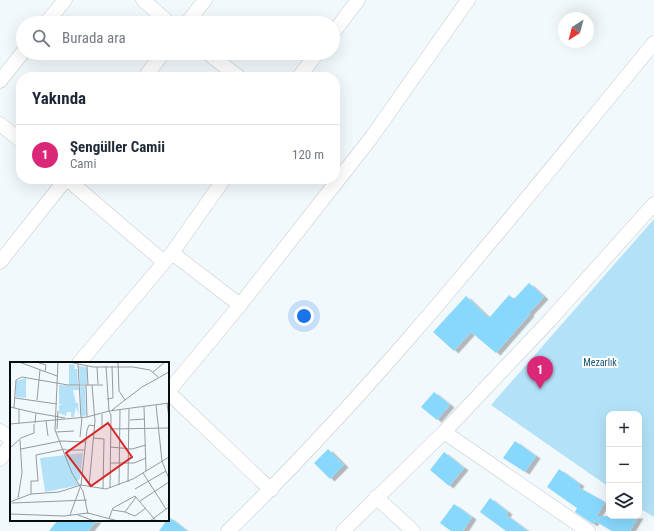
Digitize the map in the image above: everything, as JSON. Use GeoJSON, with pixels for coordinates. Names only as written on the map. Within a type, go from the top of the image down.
{"type":"FeatureCollection","features":[{"type":"Feature","properties":{"kind":"street"},"geometry":{"type":"LineString","coordinates":[[52,16],[65,0]]}},
{"type":"Feature","properties":{"kind":"street"},"geometry":{"type":"LineString","coordinates":[[143,0],[161,16]]}},
{"type":"Feature","properties":{"kind":"street"},"geometry":{"type":"LineString","coordinates":[[192,16],[205,0]]}},
{"type":"Feature","properties":{"kind":"street"},"geometry":{"type":"LineString","coordinates":[[340,24],[358,0]]}},
{"type":"Feature","properties":{"kind":"street"},"geometry":{"type":"LineString","coordinates":[[340,178],[371,138],[468,0]]}},
{"type":"Feature","properties":{"kind":"street"},"geometry":{"type":"LineString","coordinates":[[228,531],[271,490],[416,331],[654,43]]}},
{"type":"Feature","properties":{"kind":"street"},"geometry":{"type":"LineString","coordinates":[[0,81],[17,60]]}},
{"type":"Feature","properties":{"kind":"street"},"geometry":{"type":"LineString","coordinates":[[149,72],[158,60]]}},
{"type":"Feature","properties":{"kind":"street"},"geometry":{"type":"LineString","coordinates":[[216,60],[232,72]]}},
{"type":"Feature","properties":{"kind":"street"},"geometry":{"type":"LineString","coordinates":[[303,72],[312,60]]}},
{"type":"Feature","properties":{"kind":"street"},"geometry":{"type":"LineString","coordinates":[[0,124],[16,137]]}},
{"type":"Feature","properties":{"kind":"street"},"geometry":{"type":"LineString","coordinates":[[0,262],[63,184]]}},
{"type":"Feature","properties":{"kind":"street"},"geometry":{"type":"LineString","coordinates":[[73,184],[168,258],[240,305]]}},
{"type":"Feature","properties":{"kind":"street"},"geometry":{"type":"LineString","coordinates":[[80,362],[168,258],[220,184]]}},
{"type":"Feature","properties":{"kind":"street"},"geometry":{"type":"LineString","coordinates":[[169,391],[240,305],[335,184]]}},
{"type":"Feature","properties":{"kind":"street"},"geometry":{"type":"LineString","coordinates":[[343,531],[444,432],[550,320],[654,204]]}},
{"type":"Feature","properties":{"kind":"street"},"geometry":{"type":"LineString","coordinates":[[169,393],[271,490]]}},
{"type":"Feature","properties":{"kind":"street"},"geometry":{"type":"LineString","coordinates":[[0,431],[10,438]]}},
{"type":"Feature","properties":{"kind":"street"},"geometry":{"type":"LineString","coordinates":[[444,432],[588,531]]}},
{"type":"Feature","properties":{"kind":"street"},"geometry":{"type":"LineString","coordinates":[[0,459],[10,445]]}},
{"type":"Feature","properties":{"kind":"street"},"geometry":{"type":"LineString","coordinates":[[376,497],[413,531]]}},
{"type":"Feature","properties":{"kind":"green space","name":"Mezarlık"},"geometry":{"type":"Polygon","coordinates":[[[654,219],[654,517],[642,510],[642,411],[606,411],[606,485],[491,405],[654,219]]]}},
{"type":"Feature","properties":{"kind":"building"},"geometry":{"type":"Polygon","coordinates":[[[529,283],[544,297],[496,353],[471,332],[454,351],[433,332],[466,296],[489,318],[509,295],[514,299],[529,283]]]}},
{"type":"Feature","properties":{"kind":"building"},"geometry":{"type":"Polygon","coordinates":[[[434,392],[450,405],[437,420],[421,407],[434,392]]]}},
{"type":"Feature","properties":{"kind":"building"},"geometry":{"type":"Polygon","coordinates":[[[515,441],[536,456],[525,472],[503,458],[515,441]]]}},
{"type":"Feature","properties":{"kind":"building"},"geometry":{"type":"Polygon","coordinates":[[[328,449],[344,465],[330,479],[314,463],[328,449]]]}},
{"type":"Feature","properties":{"kind":"building"},"geometry":{"type":"Polygon","coordinates":[[[444,452],[464,468],[449,486],[430,470],[444,452]]]}},
{"type":"Feature","properties":{"kind":"building"},"geometry":{"type":"Polygon","coordinates":[[[559,469],[580,484],[578,487],[605,502],[597,516],[606,516],[606,519],[637,519],[630,531],[612,531],[595,521],[593,524],[575,512],[577,508],[547,487],[559,469]]]}},
{"type":"Feature","properties":{"kind":"building"},"geometry":{"type":"Polygon","coordinates":[[[490,498],[508,512],[506,515],[528,531],[506,531],[480,512],[490,498]]]}},
{"type":"Feature","properties":{"kind":"building"},"geometry":{"type":"Polygon","coordinates":[[[454,504],[472,517],[463,531],[451,531],[440,523],[454,504]]]}},
{"type":"Feature","properties":{"kind":"building"},"geometry":{"type":"Polygon","coordinates":[[[169,517],[187,531],[159,531],[166,521],[169,521],[169,517]]]}},
{"type":"Feature","properties":{"kind":"building"},"geometry":{"type":"Polygon","coordinates":[[[57,521],[96,521],[88,531],[49,531],[57,521]]]}},
{"type":"Feature","properties":{"kind":"place","name":"Şengüller Camii"},"geometry":{"type":"Point","coordinates":[540,389]}}]}
